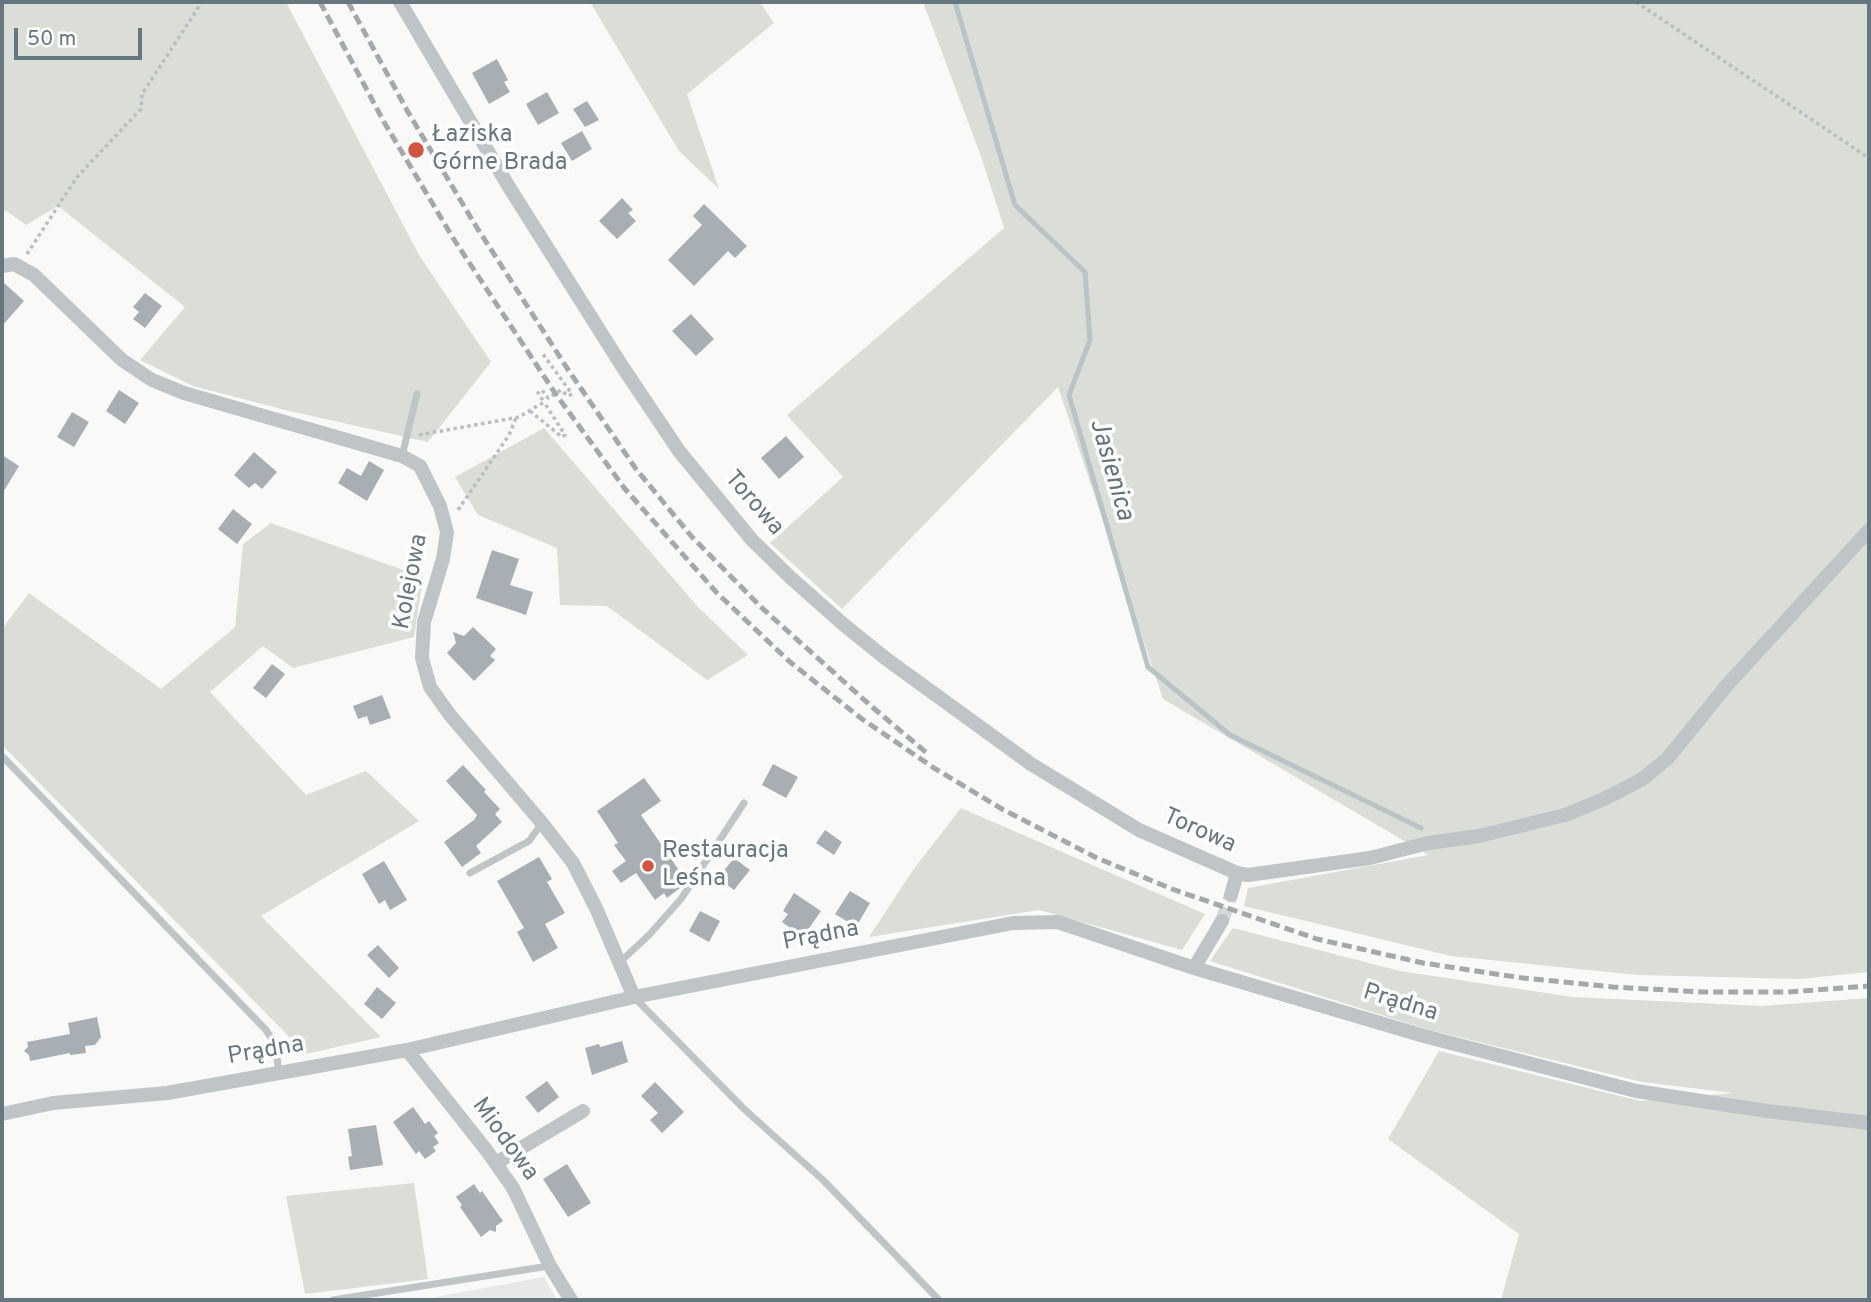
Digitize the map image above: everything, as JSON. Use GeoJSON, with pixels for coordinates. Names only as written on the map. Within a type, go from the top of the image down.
{"type":"FeatureCollection","features":[{"type":"Feature","properties":{"kind":"street","name":"Torowa"},"geometry":{"type":"LineString","coordinates":[[400,2],[509,187],[622,366],[679,451],[752,540],[791,578],[885,658],[1031,764],[1139,830],[1237,873]]}},
{"type":"Feature","properties":{"kind":"street","name":"Kolejowa"},"geometry":{"type":"LineString","coordinates":[[8,265],[34,275],[122,360],[152,380],[184,393],[402,456],[420,466],[431,486],[447,532],[443,559],[424,622],[422,658],[430,687],[450,715],[573,863],[634,997]]}},
{"type":"Feature","properties":{"kind":"street"},"geometry":{"type":"LineString","coordinates":[[1231,895],[1237,873],[1248,875],[1370,858],[1428,843],[1492,833],[1565,815],[1641,780],[1667,759],[1728,684],[1869,530]]}},
{"type":"Feature","properties":{"kind":"street"},"geometry":{"type":"LineString","coordinates":[[1195,968],[1222,921]]}},
{"type":"Feature","properties":{"kind":"street","name":"Prądna"},"geometry":{"type":"LineString","coordinates":[[2,1114],[53,1103],[167,1093],[407,1050],[634,997],[1013,923],[1058,922],[1195,968],[1424,1036],[1636,1091],[1869,1123]]}},
{"type":"Feature","properties":{"kind":"street","name":"Miodowa"},"geometry":{"type":"LineString","coordinates":[[407,1050],[513,1188],[550,1266],[571,1300]]}},
{"type":"Feature","properties":{"kind":"street"},"geometry":{"type":"LineString","coordinates":[[496,1163],[583,1111]]}},
{"type":"Feature","properties":{"kind":"lane"},"geometry":{"type":"LineString","coordinates":[[402,456],[417,394]]}},
{"type":"Feature","properties":{"kind":"lane"},"geometry":{"type":"LineString","coordinates":[[2,756],[266,1030],[275,1044],[279,1073]]}},
{"type":"Feature","properties":{"kind":"lane"},"geometry":{"type":"LineString","coordinates":[[620,963],[681,899],[744,803]]}},
{"type":"Feature","properties":{"kind":"lane"},"geometry":{"type":"LineString","coordinates":[[470,873],[529,841],[542,823]]}},
{"type":"Feature","properties":{"kind":"lane"},"geometry":{"type":"LineString","coordinates":[[634,997],[743,1108],[823,1180],[939,1300]]}},
{"type":"Feature","properties":{"kind":"lane"},"geometry":{"type":"LineString","coordinates":[[333,1300],[550,1266]]}},
{"type":"Feature","properties":{"kind":"path"},"geometry":{"type":"LineString","coordinates":[[8,265],[29,253],[77,177],[141,109],[142,94],[202,2]]}},
{"type":"Feature","properties":{"kind":"path"},"geometry":{"type":"LineString","coordinates":[[1636,2],[1869,158]]}},
{"type":"Feature","properties":{"kind":"path"},"geometry":{"type":"LineString","coordinates":[[530,411],[562,437],[565,435],[538,393],[542,390],[548,398],[561,390],[568,396],[572,394],[543,354]]}},
{"type":"Feature","properties":{"kind":"path"},"geometry":{"type":"LineString","coordinates":[[406,435],[516,418],[544,402]]}},
{"type":"Feature","properties":{"kind":"path"},"geometry":{"type":"LineString","coordinates":[[445,521],[463,506],[509,435],[516,418]]}},
{"type":"Feature","properties":{"kind":"shaded area"},"geometry":{"type":"Polygon","coordinates":[[[2,2],[286,2],[419,255],[491,362],[428,442],[193,386],[140,360],[185,307],[58,206],[26,225],[2,208],[2,2]]]}},
{"type":"Feature","properties":{"kind":"shaded area"},"geometry":{"type":"Polygon","coordinates":[[[590,2],[760,2],[774,23],[687,94],[719,189],[679,151],[590,2]]]}},
{"type":"Feature","properties":{"kind":"shaded area"},"geometry":{"type":"Polygon","coordinates":[[[923,2],[1869,2],[1869,972],[1799,979],[1638,975],[1451,956],[1244,906],[1248,888],[1428,855],[1163,699],[1058,387],[842,609],[770,543],[843,477],[787,415],[1004,228],[982,159],[923,2]]]}},
{"type":"Feature","properties":{"kind":"shaded area"},"geometry":{"type":"Polygon","coordinates":[[[544,428],[697,606],[748,655],[707,680],[607,606],[560,605],[557,548],[478,515],[455,477],[544,428]]]}},
{"type":"Feature","properties":{"kind":"shaded area"},"geometry":{"type":"Polygon","coordinates":[[[271,523],[423,577],[414,637],[293,668],[263,646],[210,692],[306,795],[366,771],[419,821],[261,916],[381,1037],[306,1054],[2,745],[2,629],[29,593],[161,689],[235,627],[243,544],[271,523]]]}},
{"type":"Feature","properties":{"kind":"shaded area"},"geometry":{"type":"Polygon","coordinates":[[[961,808],[1205,914],[1182,950],[1039,910],[869,937],[913,870],[961,808]]]}},
{"type":"Feature","properties":{"kind":"shaded area"},"geometry":{"type":"Polygon","coordinates":[[[1233,928],[1400,971],[1573,997],[1762,1006],[1869,998],[1869,1300],[1501,1300],[1519,1234],[1388,1139],[1439,1051],[1640,1101],[1733,1093],[1642,1082],[1426,1029],[1210,961],[1233,928]]]}},
{"type":"Feature","properties":{"kind":"shaded area"},"geometry":{"type":"Polygon","coordinates":[[[414,1183],[428,1279],[305,1294],[286,1196],[414,1183]]]}},
{"type":"Feature","properties":{"kind":"shaded area"},"geometry":{"type":"Polygon","coordinates":[[[544,1277],[557,1300],[436,1300],[435,1297],[544,1277]]]}},
{"type":"Feature","properties":{"kind":"building"},"geometry":{"type":"Polygon","coordinates":[[[497,59],[508,80],[504,82],[510,92],[489,104],[472,73],[497,59]]]}},
{"type":"Feature","properties":{"kind":"building"},"geometry":{"type":"Polygon","coordinates":[[[547,92],[559,113],[538,125],[526,104],[547,92]]]}},
{"type":"Feature","properties":{"kind":"building"},"geometry":{"type":"Polygon","coordinates":[[[587,101],[599,120],[585,127],[573,109],[587,101]]]}},
{"type":"Feature","properties":{"kind":"building"},"geometry":{"type":"Polygon","coordinates":[[[582,131],[592,149],[572,161],[561,143],[582,131]]]}},
{"type":"Feature","properties":{"kind":"building"},"geometry":{"type":"Polygon","coordinates":[[[622,198],[633,210],[628,213],[636,221],[617,239],[599,221],[622,198]]]}},
{"type":"Feature","properties":{"kind":"building"},"geometry":{"type":"Polygon","coordinates":[[[704,204],[747,246],[735,258],[728,251],[694,286],[668,260],[702,225],[693,216],[704,204]]]}},
{"type":"Feature","properties":{"kind":"building"},"geometry":{"type":"Polygon","coordinates":[[[2,281],[24,301],[2,326],[2,281]]]}},
{"type":"Feature","properties":{"kind":"building"},"geometry":{"type":"Polygon","coordinates":[[[145,293],[162,306],[145,328],[133,319],[139,312],[133,307],[145,293]]]}},
{"type":"Feature","properties":{"kind":"building"},"geometry":{"type":"Polygon","coordinates":[[[691,314],[714,339],[696,356],[672,331],[691,314]]]}},
{"type":"Feature","properties":{"kind":"building"},"geometry":{"type":"Polygon","coordinates":[[[119,390],[139,403],[125,424],[106,411],[119,390]]]}},
{"type":"Feature","properties":{"kind":"building"},"geometry":{"type":"Polygon","coordinates":[[[72,412],[89,422],[74,447],[57,437],[72,412]]]}},
{"type":"Feature","properties":{"kind":"building"},"geometry":{"type":"Polygon","coordinates":[[[786,436],[804,457],[779,479],[761,458],[786,436]]]}},
{"type":"Feature","properties":{"kind":"building"},"geometry":{"type":"Polygon","coordinates":[[[254,452],[277,472],[262,489],[255,483],[249,488],[234,475],[254,452]]]}},
{"type":"Feature","properties":{"kind":"building"},"geometry":{"type":"Polygon","coordinates":[[[2,455],[19,466],[2,494],[2,455]]]}},
{"type":"Feature","properties":{"kind":"building"},"geometry":{"type":"Polygon","coordinates":[[[369,461],[384,470],[367,501],[338,483],[347,468],[361,476],[369,461]]]}},
{"type":"Feature","properties":{"kind":"building"},"geometry":{"type":"Polygon","coordinates":[[[233,509],[252,524],[237,544],[218,529],[233,509]]]}},
{"type":"Feature","properties":{"kind":"building"},"geometry":{"type":"Polygon","coordinates":[[[492,550],[519,559],[510,585],[533,592],[526,615],[476,598],[492,550]]]}},
{"type":"Feature","properties":{"kind":"building"},"geometry":{"type":"Polygon","coordinates":[[[473,627],[496,649],[490,656],[495,660],[474,681],[447,653],[456,643],[453,632],[464,636],[473,627]]]}},
{"type":"Feature","properties":{"kind":"building"},"geometry":{"type":"Polygon","coordinates":[[[272,664],[285,674],[266,698],[253,688],[272,664]]]}},
{"type":"Feature","properties":{"kind":"building"},"geometry":{"type":"Polygon","coordinates":[[[382,695],[391,718],[370,725],[367,716],[358,719],[353,706],[382,695]]]}},
{"type":"Feature","properties":{"kind":"building"},"geometry":{"type":"Polygon","coordinates":[[[773,764],[798,777],[786,798],[762,785],[773,764]]]}},
{"type":"Feature","properties":{"kind":"building"},"geometry":{"type":"Polygon","coordinates":[[[463,765],[500,809],[495,814],[502,822],[476,846],[481,853],[462,867],[444,842],[477,815],[446,781],[463,765]]]}},
{"type":"Feature","properties":{"kind":"building"},"geometry":{"type":"Polygon","coordinates":[[[644,778],[661,801],[641,815],[685,879],[677,885],[680,888],[667,898],[664,893],[655,900],[636,873],[621,883],[612,871],[626,861],[614,845],[618,843],[597,811],[644,778]]]}},
{"type":"Feature","properties":{"kind":"building"},"geometry":{"type":"Polygon","coordinates":[[[825,830],[842,842],[834,855],[816,843],[825,830]]]}},
{"type":"Feature","properties":{"kind":"building"},"geometry":{"type":"Polygon","coordinates":[[[539,857],[552,879],[547,882],[565,913],[545,924],[558,948],[533,962],[517,932],[524,928],[497,881],[539,857]]]}},
{"type":"Feature","properties":{"kind":"building"},"geometry":{"type":"Polygon","coordinates":[[[734,858],[750,870],[734,890],[718,878],[734,858]]]}},
{"type":"Feature","properties":{"kind":"building"},"geometry":{"type":"Polygon","coordinates":[[[384,861],[407,900],[390,910],[385,900],[379,904],[362,874],[384,861]]]}},
{"type":"Feature","properties":{"kind":"building"},"geometry":{"type":"Polygon","coordinates":[[[850,891],[870,903],[856,927],[835,914],[850,891]]]}},
{"type":"Feature","properties":{"kind":"building"},"geometry":{"type":"Polygon","coordinates":[[[794,893],[821,911],[803,937],[782,922],[788,914],[783,911],[794,893]]]}},
{"type":"Feature","properties":{"kind":"building"},"geometry":{"type":"Polygon","coordinates":[[[700,911],[720,921],[709,942],[689,931],[700,911]]]}},
{"type":"Feature","properties":{"kind":"building"},"geometry":{"type":"Polygon","coordinates":[[[378,945],[399,968],[389,978],[367,955],[378,945]]]}},
{"type":"Feature","properties":{"kind":"building"},"geometry":{"type":"Polygon","coordinates":[[[377,987],[396,1003],[382,1019],[364,1004],[377,987]]]}},
{"type":"Feature","properties":{"kind":"building"},"geometry":{"type":"Polygon","coordinates":[[[97,1017],[101,1037],[95,1045],[85,1046],[86,1053],[70,1053],[30,1061],[29,1055],[24,1051],[28,1047],[27,1042],[70,1034],[68,1023],[97,1017]]]}},
{"type":"Feature","properties":{"kind":"building"},"geometry":{"type":"Polygon","coordinates":[[[622,1041],[628,1062],[592,1075],[585,1048],[622,1041]]]}},
{"type":"Feature","properties":{"kind":"building"},"geometry":{"type":"Polygon","coordinates":[[[547,1081],[559,1097],[538,1113],[525,1097],[547,1081]]]}},
{"type":"Feature","properties":{"kind":"building"},"geometry":{"type":"Polygon","coordinates":[[[655,1082],[684,1112],[662,1133],[650,1120],[658,1113],[641,1096],[655,1082]]]}},
{"type":"Feature","properties":{"kind":"building"},"geometry":{"type":"Polygon","coordinates":[[[413,1107],[425,1124],[429,1121],[438,1133],[434,1136],[439,1143],[433,1147],[436,1151],[425,1159],[419,1151],[416,1154],[393,1122],[413,1107]]]}},
{"type":"Feature","properties":{"kind":"building"},"geometry":{"type":"Polygon","coordinates":[[[376,1125],[383,1165],[350,1170],[348,1157],[352,1156],[348,1129],[376,1125]]]}},
{"type":"Feature","properties":{"kind":"building"},"geometry":{"type":"Polygon","coordinates":[[[567,1164],[591,1203],[568,1217],[543,1179],[567,1164]]]}},
{"type":"Feature","properties":{"kind":"building"},"geometry":{"type":"Polygon","coordinates":[[[474,1184],[503,1221],[496,1226],[496,1232],[490,1230],[481,1237],[456,1197],[474,1184]]]}},
{"type":"Feature","properties":{"kind":"waterway","name":"Jasienica"},"geometry":{"type":"LineString","coordinates":[[955,2],[1015,205],[1085,272],[1090,340],[1069,395],[1148,667],[1230,735],[1421,828]]}},
{"type":"Feature","properties":{"kind":"tunnel"},"geometry":{"type":"LineString","coordinates":[[1222,921],[1231,895]]}},
{"type":"Feature","properties":{"kind":"railway"},"geometry":{"type":"LineString","coordinates":[[320,2],[384,122],[453,238],[555,393],[625,489],[717,593],[790,662],[862,719],[934,768],[1002,809],[1097,858],[1172,889],[1317,939],[1423,963],[1523,978],[1613,987],[1703,992],[1788,992],[1869,986]]}},
{"type":"Feature","properties":{"kind":"railway"},"geometry":{"type":"LineString","coordinates":[[348,2],[408,112],[474,223],[636,469],[692,537],[762,608],[928,754]]}},
{"type":"Feature","properties":{"kind":"place","name":"Łaziska Górne Brada"},"geometry":{"type":"Point","coordinates":[416,150]}},
{"type":"Feature","properties":{"kind":"place","name":"Restauracja Leśna"},"geometry":{"type":"Point","coordinates":[648,866]}}]}
